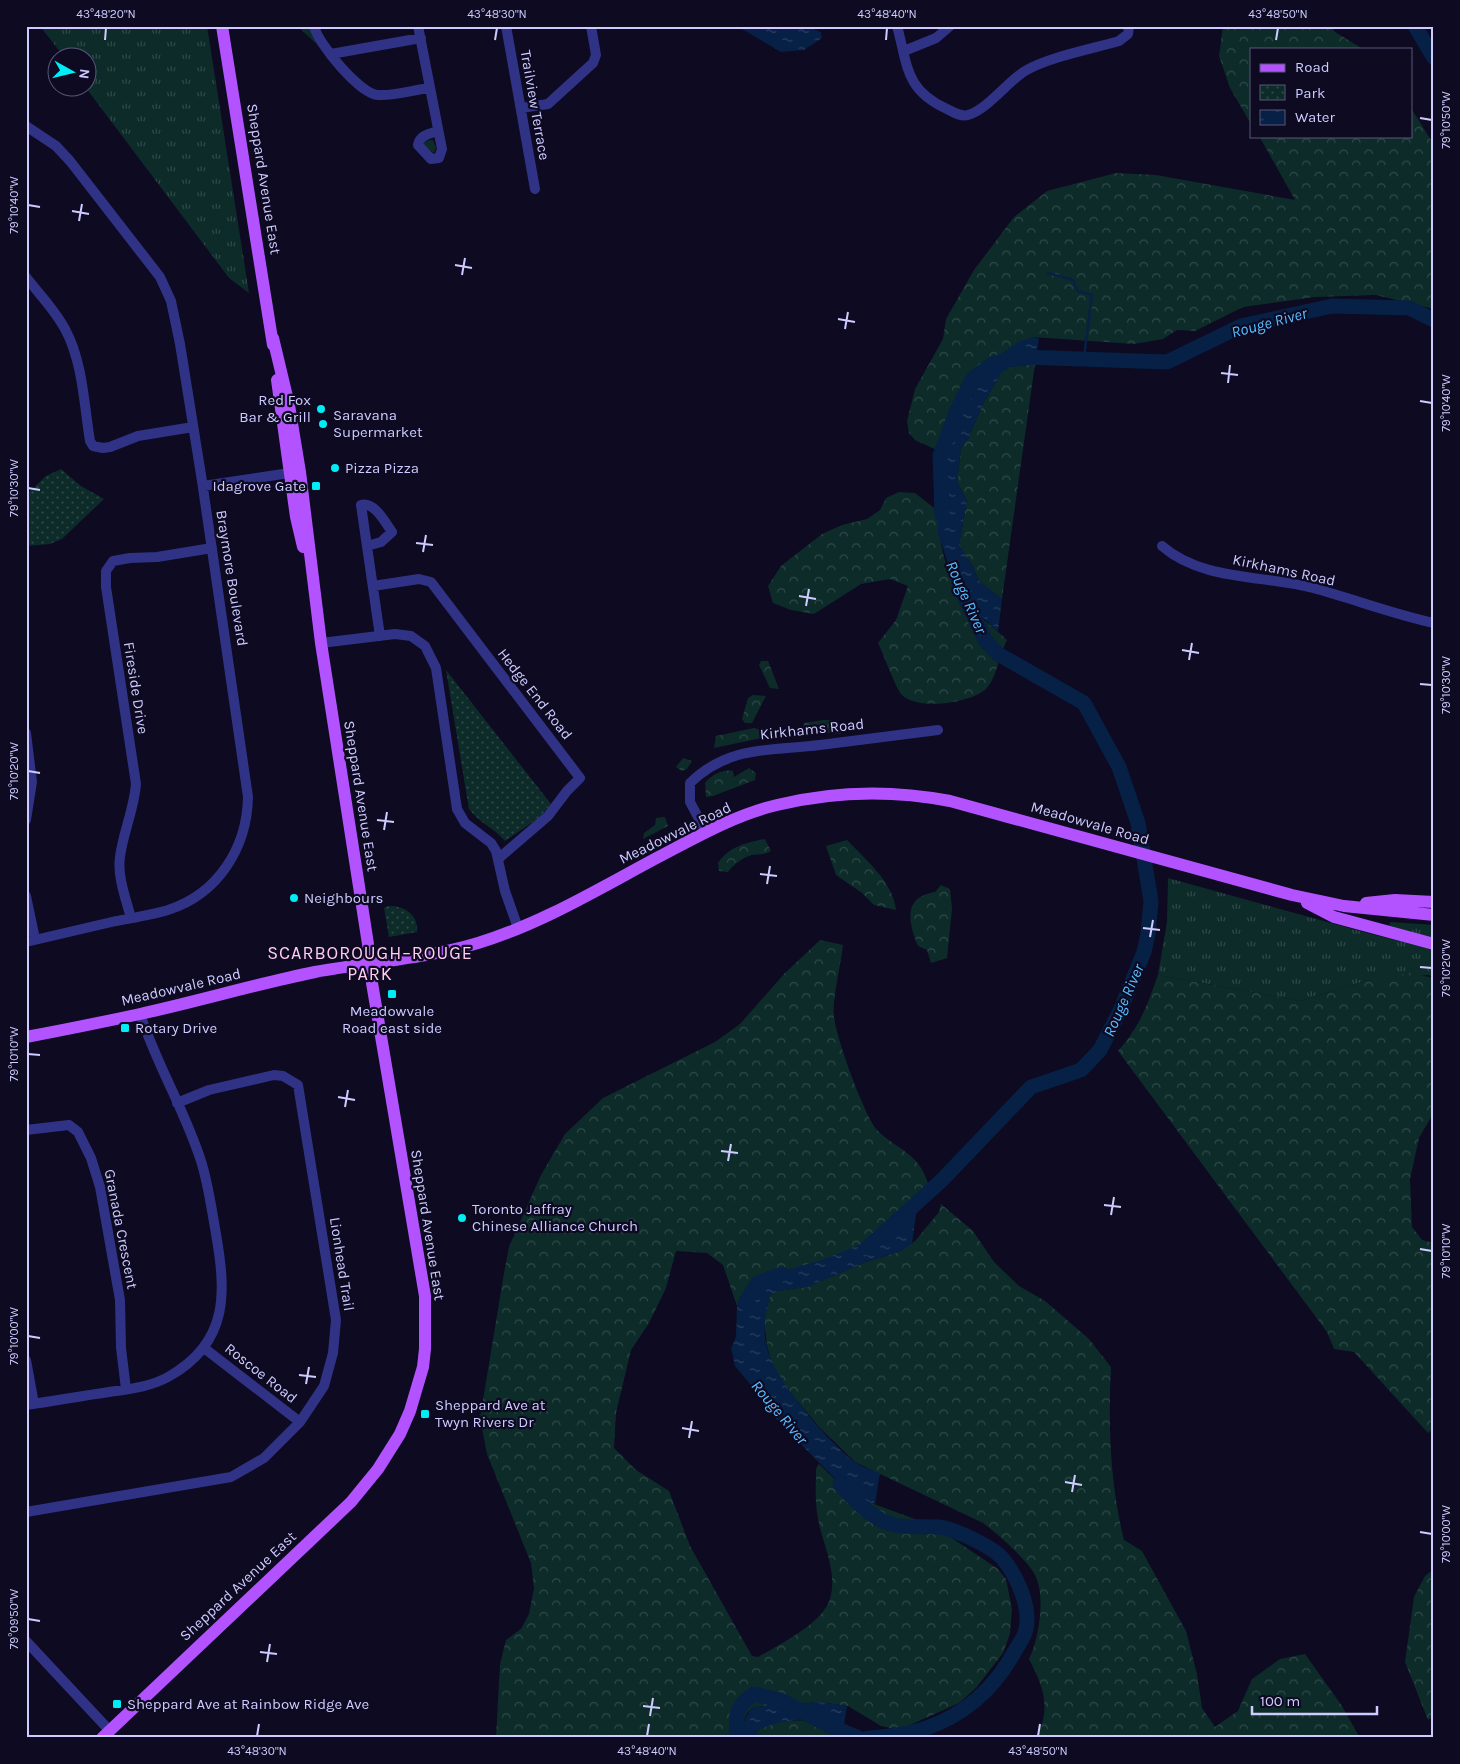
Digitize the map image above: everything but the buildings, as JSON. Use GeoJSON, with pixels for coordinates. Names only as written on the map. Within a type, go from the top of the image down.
{"type":"FeatureCollection","features":[{"type":"Feature","properties":{"kind":"main road","name":"Sheppard Avenue East"},"geometry":{"type":"LineString","coordinates":[[106,1734],[351,1502],[378,1468],[400,1434],[410,1411],[421,1374],[425,1349],[425,1296],[370,963],[314,598],[296,517],[295,473],[279,405],[273,338],[222,26]]}},
{"type":"Feature","properties":{"kind":"main road","name":"Meadowvale Road"},"geometry":{"type":"LineString","coordinates":[[26,1037],[140,1014],[275,981],[475,944],[558,910],[706,832],[776,805],[830,796],[868,793],[901,794],[950,801],[1292,895],[1344,906],[1434,915]]}},
{"type":"Feature","properties":{"kind":"main road"},"geometry":{"type":"LineString","coordinates":[[1292,895],[1334,918],[1434,944]]}},
{"type":"Feature","properties":{"kind":"main road"},"geometry":{"type":"LineString","coordinates":[[1344,906],[1395,900],[1434,902]]}},
{"type":"Feature","properties":{"kind":"street"},"geometry":{"type":"LineString","coordinates":[[314,26],[317,38],[364,90],[378,95],[429,88]]}},
{"type":"Feature","properties":{"kind":"street"},"geometry":{"type":"LineString","coordinates":[[418,26],[438,131]]}},
{"type":"Feature","properties":{"kind":"street","name":"Trailview Terrace"},"geometry":{"type":"LineString","coordinates":[[506,26],[535,189]]}},
{"type":"Feature","properties":{"kind":"street"},"geometry":{"type":"LineString","coordinates":[[521,108],[548,104],[593,63],[596,55],[592,26]]}},
{"type":"Feature","properties":{"kind":"street"},"geometry":{"type":"LineString","coordinates":[[897,26],[909,74],[918,91],[937,104],[960,115],[968,115],[980,109],[1026,71],[1119,41],[1128,34],[1129,26]]}},
{"type":"Feature","properties":{"kind":"street"},"geometry":{"type":"LineString","coordinates":[[904,51],[936,38],[950,26]]}},
{"type":"Feature","properties":{"kind":"street"},"geometry":{"type":"LineString","coordinates":[[330,54],[421,38]]}},
{"type":"Feature","properties":{"kind":"street","name":"Braymore Boulevard"},"geometry":{"type":"LineString","coordinates":[[26,126],[56,146],[70,161],[167,289],[176,320],[203,486],[247,786],[246,819],[242,837],[228,866],[205,889],[168,910],[31,941]]}},
{"type":"Feature","properties":{"kind":"street"},"geometry":{"type":"LineString","coordinates":[[26,277],[58,318],[70,340],[79,370],[90,441],[93,446],[110,447],[138,436],[193,427]]}},
{"type":"Feature","properties":{"kind":"street"},"geometry":{"type":"LineString","coordinates":[[203,486],[295,473]]}},
{"type":"Feature","properties":{"kind":"street"},"geometry":{"type":"LineString","coordinates":[[367,546],[380,636]]}},
{"type":"Feature","properties":{"kind":"street","name":"Kirkhams Road"},"geometry":{"type":"LineString","coordinates":[[1162,546],[1175,558],[1219,572],[1313,588],[1386,611],[1434,623]]}},
{"type":"Feature","properties":{"kind":"street","name":"Fireside Drive"},"geometry":{"type":"LineString","coordinates":[[131,918],[121,876],[120,857],[132,815],[136,784],[106,587],[106,571],[113,561],[157,557],[212,548]]}},
{"type":"Feature","properties":{"kind":"street","name":"Hedge End Road"},"geometry":{"type":"LineString","coordinates":[[373,586],[419,579],[431,582],[580,778],[567,791],[548,816],[498,859]]}},
{"type":"Feature","properties":{"kind":"street"},"geometry":{"type":"LineString","coordinates":[[321,643],[380,636],[411,636],[425,646],[436,668],[457,809],[465,823],[491,843],[498,859],[505,891],[518,928]]}},
{"type":"Feature","properties":{"kind":"street","name":"Kirkhams Road"},"geometry":{"type":"LineString","coordinates":[[706,832],[692,809],[690,783],[711,766],[760,748],[812,746],[938,730]]}},
{"type":"Feature","properties":{"kind":"street"},"geometry":{"type":"LineString","coordinates":[[26,733],[32,782],[26,820]]}},
{"type":"Feature","properties":{"kind":"street"},"geometry":{"type":"LineString","coordinates":[[26,896],[31,941]]}},
{"type":"Feature","properties":{"kind":"street"},"geometry":{"type":"LineString","coordinates":[[26,1360],[30,1405],[147,1386],[167,1378],[186,1365],[204,1348],[220,1314],[224,1291],[222,1268],[202,1162],[156,1058],[140,1014]]}},
{"type":"Feature","properties":{"kind":"street","name":"Lionhead Trail"},"geometry":{"type":"LineString","coordinates":[[26,1512],[230,1477],[264,1458],[300,1422],[324,1386],[333,1353],[336,1320],[298,1085],[283,1076],[274,1076],[208,1090],[177,1103]]}},
{"type":"Feature","properties":{"kind":"street","name":"Granada Crescent"},"geometry":{"type":"LineString","coordinates":[[26,1130],[69,1125],[78,1132],[91,1158],[100,1187],[120,1300],[121,1348],[126,1389]]}},
{"type":"Feature","properties":{"kind":"street","name":"Roscoe Road"},"geometry":{"type":"LineString","coordinates":[[204,1348],[300,1422]]}},
{"type":"Feature","properties":{"kind":"street"},"geometry":{"type":"LineString","coordinates":[[26,1641],[106,1734]]}},
{"type":"Feature","properties":{"kind":"green space"},"geometry":{"type":"Polygon","coordinates":[[[40,26],[207,26],[249,293],[229,278],[94,98],[98,98],[98,48],[57,48],[40,26]]]}},
{"type":"Feature","properties":{"kind":"green space"},"geometry":{"type":"Polygon","coordinates":[[[297,26],[312,26],[320,47],[297,26]]]}},
{"type":"Feature","properties":{"kind":"green space"},"geometry":{"type":"Polygon","coordinates":[[[1223,26],[1330,26],[1335,32],[1361,48],[1250,48],[1250,122],[1230,88],[1219,56],[1223,26]]]}},
{"type":"Feature","properties":{"kind":"green space"},"geometry":{"type":"Polygon","coordinates":[[[1412,110],[1431,140],[1434,141],[1434,309],[1376,295],[1315,297],[1243,307],[1195,331],[1177,330],[1163,339],[1134,344],[1033,337],[942,443],[941,452],[915,440],[909,433],[907,421],[915,389],[943,339],[946,319],[974,270],[1014,217],[1047,191],[1116,173],[1156,175],[1295,200],[1260,138],[1412,138],[1412,110]]]}},
{"type":"Feature","properties":{"kind":"green space"},"geometry":{"type":"Polygon","coordinates":[[[433,140],[436,148],[434,153],[424,146],[424,143],[433,140]]]}},
{"type":"Feature","properties":{"kind":"green space"},"geometry":{"type":"Polygon","coordinates":[[[1035,364],[1002,599],[979,581],[972,565],[959,545],[967,501],[957,482],[961,448],[968,439],[983,404],[1002,372],[1010,367],[1035,364]]]}},
{"type":"Feature","properties":{"kind":"green space"},"geometry":{"type":"Polygon","coordinates":[[[61,469],[81,486],[104,499],[62,539],[50,544],[26,546],[26,495],[46,476],[61,469]]]}},
{"type":"Feature","properties":{"kind":"green space"},"geometry":{"type":"Polygon","coordinates":[[[899,492],[915,493],[938,511],[941,545],[952,580],[964,600],[1007,640],[990,684],[986,689],[969,698],[944,703],[920,703],[910,700],[899,691],[878,643],[896,620],[908,586],[890,579],[861,584],[814,614],[791,610],[773,603],[768,586],[781,566],[822,534],[842,525],[867,519],[880,510],[886,498],[899,492]]]}},
{"type":"Feature","properties":{"kind":"green space"},"geometry":{"type":"Polygon","coordinates":[[[761,661],[768,661],[779,689],[770,688],[759,665],[761,661]]]}},
{"type":"Feature","properties":{"kind":"green space"},"geometry":{"type":"Polygon","coordinates":[[[446,670],[551,804],[540,817],[505,841],[469,809],[446,670]]]}},
{"type":"Feature","properties":{"kind":"green space"},"geometry":{"type":"Polygon","coordinates":[[[753,695],[766,696],[752,723],[745,723],[742,719],[748,698],[753,695]]]}},
{"type":"Feature","properties":{"kind":"green space"},"geometry":{"type":"Polygon","coordinates":[[[837,720],[841,734],[803,731],[804,723],[837,720]]]}},
{"type":"Feature","properties":{"kind":"green space"},"geometry":{"type":"Polygon","coordinates":[[[754,728],[764,731],[767,737],[714,748],[716,736],[754,728]]]}},
{"type":"Feature","properties":{"kind":"green space"},"geometry":{"type":"Polygon","coordinates":[[[683,758],[692,761],[687,769],[682,771],[676,767],[683,758]]]}},
{"type":"Feature","properties":{"kind":"green space"},"geometry":{"type":"Polygon","coordinates":[[[749,768],[756,773],[755,780],[706,797],[705,783],[714,775],[733,771],[734,777],[749,768]]]}},
{"type":"Feature","properties":{"kind":"green space"},"geometry":{"type":"Polygon","coordinates":[[[665,817],[668,826],[643,839],[644,833],[655,825],[656,818],[665,817]]]}},
{"type":"Feature","properties":{"kind":"green space"},"geometry":{"type":"Polygon","coordinates":[[[765,839],[771,851],[745,858],[735,864],[728,872],[719,871],[718,863],[727,853],[745,844],[765,839]]]}},
{"type":"Feature","properties":{"kind":"green space"},"geometry":{"type":"Polygon","coordinates":[[[847,840],[884,881],[890,890],[896,910],[874,905],[862,893],[836,875],[826,846],[847,840]]]}},
{"type":"Feature","properties":{"kind":"green space"},"geometry":{"type":"Polygon","coordinates":[[[1168,878],[1371,934],[1434,949],[1434,978],[1429,975],[1372,979],[1300,1001],[1158,975],[1167,922],[1168,878]]]}},
{"type":"Feature","properties":{"kind":"green space"},"geometry":{"type":"Polygon","coordinates":[[[941,885],[950,889],[952,909],[947,958],[931,963],[927,950],[918,946],[912,928],[911,912],[917,899],[935,892],[941,885]]]}},
{"type":"Feature","properties":{"kind":"green space"},"geometry":{"type":"Polygon","coordinates":[[[388,906],[400,907],[409,912],[416,921],[417,932],[389,937],[384,908],[388,906]]]}},
{"type":"Feature","properties":{"kind":"green space"},"geometry":{"type":"Polygon","coordinates":[[[1390,922],[1434,925],[1434,938],[1389,927],[1390,922]]]}},
{"type":"Feature","properties":{"kind":"green space"},"geometry":{"type":"Polygon","coordinates":[[[820,940],[843,945],[835,991],[834,1017],[845,1058],[865,1109],[877,1130],[919,1164],[928,1183],[900,1226],[895,1230],[832,1257],[786,1271],[765,1280],[746,1295],[737,1306],[723,1265],[707,1253],[676,1251],[666,1288],[649,1323],[631,1350],[616,1413],[614,1448],[636,1470],[669,1491],[690,1546],[752,1656],[758,1657],[797,1634],[815,1620],[828,1604],[831,1595],[832,1575],[817,1510],[816,1473],[819,1464],[852,1496],[934,1526],[998,1569],[1006,1579],[1012,1609],[1010,1634],[1003,1653],[976,1688],[959,1703],[899,1730],[881,1726],[848,1706],[821,1702],[753,1707],[747,1713],[737,1738],[496,1738],[500,1664],[506,1640],[521,1629],[529,1614],[534,1588],[531,1563],[487,1454],[480,1418],[509,1247],[541,1175],[565,1134],[603,1098],[715,1042],[740,1024],[784,974],[820,940]]]}},
{"type":"Feature","properties":{"kind":"green space"},"geometry":{"type":"Polygon","coordinates":[[[1410,973],[1434,978],[1434,1112],[1419,1138],[1410,1179],[1412,1227],[1422,1240],[1434,1243],[1434,1428],[1428,1433],[1354,1352],[1334,1349],[1327,1332],[1118,1051],[1132,1033],[1142,1015],[1158,975],[1300,1001],[1372,979],[1410,973]]]}},
{"type":"Feature","properties":{"kind":"green space"},"geometry":{"type":"Polygon","coordinates":[[[941,1204],[973,1231],[994,1262],[1019,1286],[1045,1301],[1089,1339],[1111,1367],[1111,1454],[1119,1519],[1124,1540],[1142,1551],[1186,1631],[1197,1674],[1202,1708],[1215,1727],[1238,1711],[1252,1679],[1280,1659],[1305,1654],[1342,1706],[1360,1738],[1036,1738],[1044,1717],[1045,1707],[1042,1688],[1029,1659],[1036,1640],[1041,1606],[1038,1584],[1031,1569],[1011,1547],[983,1523],[855,1462],[820,1428],[789,1391],[772,1364],[767,1346],[764,1320],[770,1295],[777,1291],[807,1287],[866,1262],[901,1251],[915,1241],[939,1212],[941,1204]]]}},
{"type":"Feature","properties":{"kind":"green space"},"geometry":{"type":"Polygon","coordinates":[[[1434,1569],[1434,1716],[1428,1720],[1405,1662],[1414,1597],[1425,1576],[1434,1569]]]}},
{"type":"Feature","properties":{"kind":"green space"},"geometry":{"type":"Polygon","coordinates":[[[816,1720],[843,1723],[869,1738],[756,1738],[758,1730],[778,1721],[816,1720]]]}},
{"type":"Feature","properties":{"kind":"water"},"geometry":{"type":"Polygon","coordinates":[[[737,26],[815,26],[815,30],[821,32],[822,38],[804,50],[781,52],[737,26]]]}},
{"type":"Feature","properties":{"kind":"water","name":"Rouge River"},"geometry":{"type":"Polygon","coordinates":[[[1033,337],[1039,338],[1035,364],[1010,367],[1002,372],[983,404],[968,439],[961,448],[957,482],[967,501],[959,545],[972,565],[979,581],[1002,599],[998,632],[965,600],[955,586],[938,533],[938,511],[943,483],[942,443],[952,417],[993,359],[1020,341],[1033,337]]]}},
{"type":"Feature","properties":{"kind":"water"},"geometry":{"type":"Polygon","coordinates":[[[918,1199],[912,1244],[901,1251],[866,1262],[807,1287],[777,1291],[770,1295],[766,1315],[765,1334],[767,1348],[780,1376],[791,1393],[817,1426],[844,1453],[858,1464],[880,1473],[875,1504],[852,1496],[775,1418],[766,1403],[735,1366],[731,1348],[736,1337],[737,1306],[746,1293],[775,1273],[822,1260],[895,1230],[900,1226],[918,1199]]]}},
{"type":"Feature","properties":{"kind":"water"},"geometry":{"type":"Polygon","coordinates":[[[821,1702],[847,1706],[844,1724],[812,1719],[789,1721],[758,1730],[756,1738],[737,1738],[748,1713],[753,1707],[821,1702]]]}},
{"type":"Feature","properties":{"kind":"waterway","name":"Rouge River"},"geometry":{"type":"LineString","coordinates":[[1415,26],[1434,58]]}},
{"type":"Feature","properties":{"kind":"waterway"},"geometry":{"type":"LineString","coordinates":[[1048,273],[1073,280],[1078,291],[1092,295],[1084,357]]}},
{"type":"Feature","properties":{"kind":"waterway","name":"Rouge River"},"geometry":{"type":"LineString","coordinates":[[942,515],[940,456],[955,415],[972,379],[994,363],[1023,357],[1167,362],[1241,326],[1332,306],[1409,308],[1434,320]]}},
{"type":"Feature","properties":{"kind":"waterway","name":"Rouge River"},"geometry":{"type":"LineString","coordinates":[[867,1248],[941,1181],[1031,1087],[1081,1070],[1100,1050],[1120,1011],[1144,952],[1148,934],[1151,901],[1138,823],[1119,767],[1084,703],[998,654],[985,640],[959,585]]}},
{"type":"Feature","properties":{"kind":"waterway","name":"Rouge River"},"geometry":{"type":"LineString","coordinates":[[745,1303],[758,1283],[782,1274]]}},
{"type":"Feature","properties":{"kind":"waterway","name":"Rouge River"},"geometry":{"type":"LineString","coordinates":[[840,1484],[864,1509],[886,1523],[911,1527],[946,1528],[973,1539],[998,1554],[1008,1566],[1022,1592],[1027,1620],[1025,1634],[999,1676],[966,1708],[924,1729],[910,1733],[868,1738]]}},
{"type":"Feature","properties":{"kind":"waterway","name":"Rouge River"},"geometry":{"type":"LineString","coordinates":[[737,1738],[736,1723],[738,1712],[743,1703],[754,1694],[780,1700],[832,1727],[859,1738]]}},
{"type":"Feature","properties":{"kind":"place","name":"Red Fox Bar & Grill"},"geometry":{"type":"Point","coordinates":[321,409]}},
{"type":"Feature","properties":{"kind":"place","name":"Saravana Supermarket"},"geometry":{"type":"Point","coordinates":[323,424]}},
{"type":"Feature","properties":{"kind":"place","name":"Pizza Pizza"},"geometry":{"type":"Point","coordinates":[335,468]}},
{"type":"Feature","properties":{"kind":"place","name":"Idagrove Gate"},"geometry":{"type":"Point","coordinates":[316,486]}},
{"type":"Feature","properties":{"kind":"place","name":"Neighbours"},"geometry":{"type":"Point","coordinates":[294,898]}},
{"type":"Feature","properties":{"kind":"place","name":"Meadowvale Road east side"},"geometry":{"type":"Point","coordinates":[392,994]}},
{"type":"Feature","properties":{"kind":"place","name":"Rotary Drive"},"geometry":{"type":"Point","coordinates":[125,1028]}},
{"type":"Feature","properties":{"kind":"place","name":"Toronto Jaffray Chinese Alliance Church"},"geometry":{"type":"Point","coordinates":[462,1218]}},
{"type":"Feature","properties":{"kind":"place","name":"Sheppard Ave at Twyn Rivers Dr"},"geometry":{"type":"Point","coordinates":[425,1414]}},
{"type":"Feature","properties":{"kind":"place","name":"Sheppard Ave at Rainbow Ridge Ave"},"geometry":{"type":"Point","coordinates":[117,1704]}},
{"type":"Feature","properties":{"kind":"district","name":"SCARBOROUGH–ROUGE PARK"},"geometry":{"type":"Point","coordinates":[370,963]}}]}
